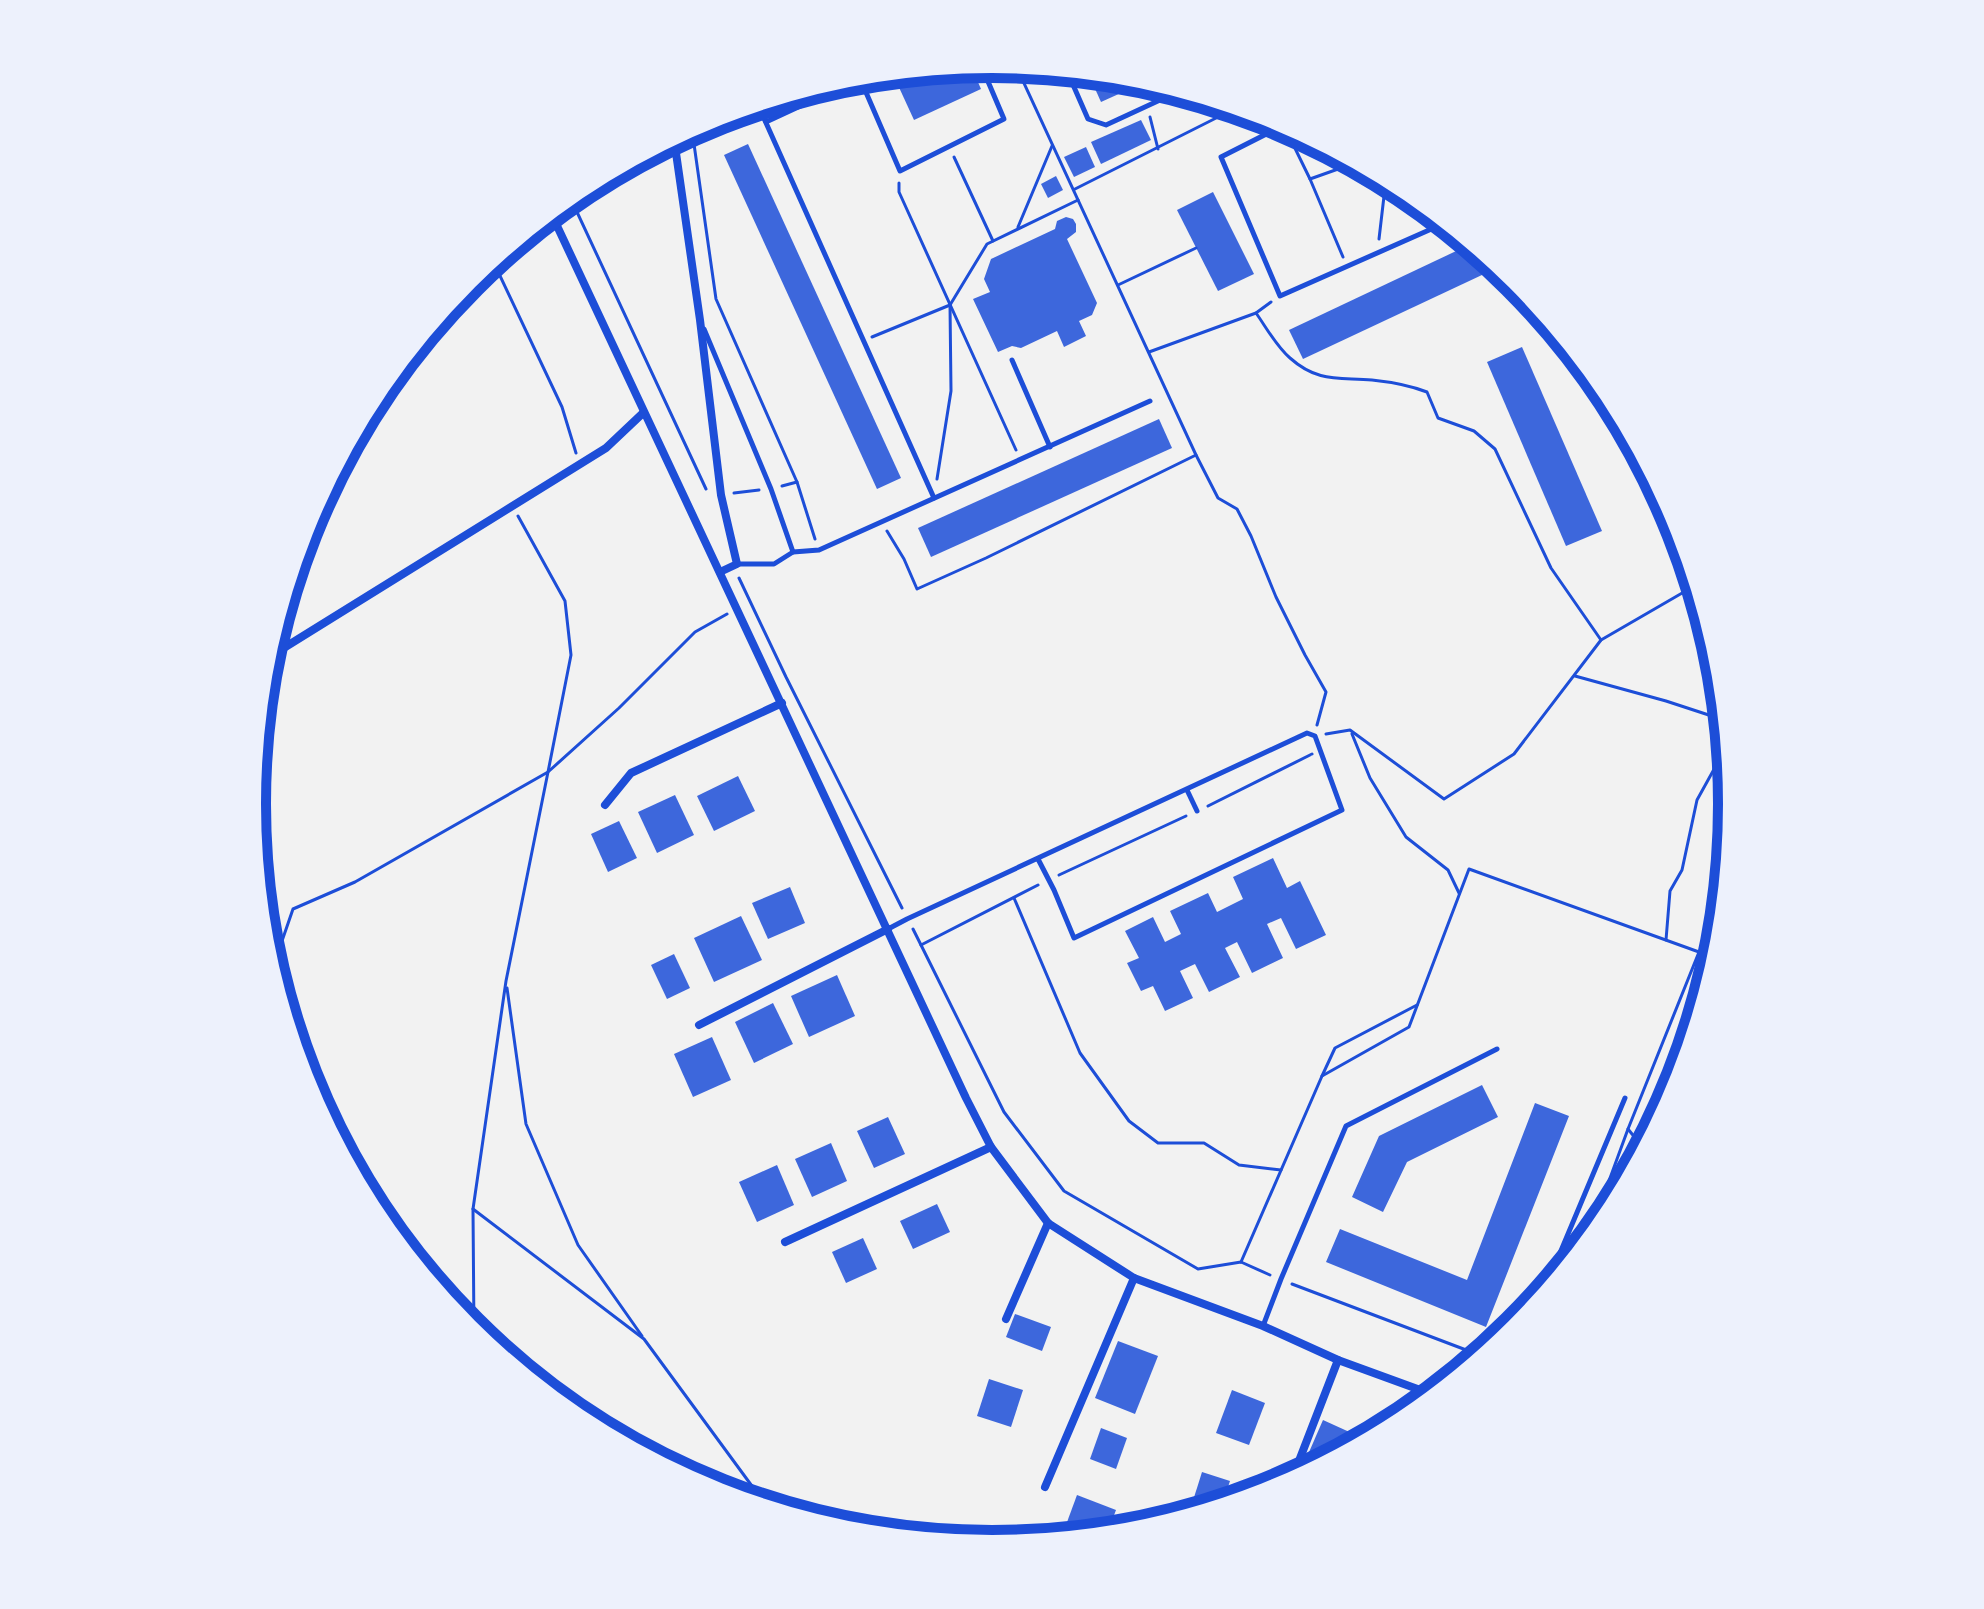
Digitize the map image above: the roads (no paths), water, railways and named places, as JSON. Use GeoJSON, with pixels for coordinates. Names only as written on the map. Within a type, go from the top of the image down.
{"type":"FeatureCollection","features":[{"type":"Feature","properties":{"kind":"street"},"geometry":{"type":"LineString","coordinates":[[676,151],[721,495],[737,564],[720,572]]}},
{"type":"Feature","properties":{"kind":"street"},"geometry":{"type":"LineString","coordinates":[[556,224],[991,1147],[1048,1223],[1134,1278],[1421,1390]]}},
{"type":"Feature","properties":{"kind":"street"},"geometry":{"type":"LineString","coordinates":[[282,649],[606,448],[643,413]]}},
{"type":"Feature","properties":{"kind":"street"},"geometry":{"type":"LineString","coordinates":[[605,805],[631,773],[782,703]]}},
{"type":"Feature","properties":{"kind":"street"},"geometry":{"type":"LineString","coordinates":[[699,1025],[888,929]]}},
{"type":"Feature","properties":{"kind":"street"},"geometry":{"type":"LineString","coordinates":[[785,1242],[991,1147]]}},
{"type":"Feature","properties":{"kind":"street"},"geometry":{"type":"LineString","coordinates":[[1006,1319],[1048,1223]]}},
{"type":"Feature","properties":{"kind":"street"},"geometry":{"type":"LineString","coordinates":[[1045,1487],[1134,1278]]}},
{"type":"Feature","properties":{"kind":"street"},"geometry":{"type":"LineString","coordinates":[[1298,1463],[1338,1360]]}},
{"type":"Feature","properties":{"kind":"lane"},"geometry":{"type":"LineString","coordinates":[[865,89],[900,171],[1004,119],[987,78]]}},
{"type":"Feature","properties":{"kind":"lane"},"geometry":{"type":"LineString","coordinates":[[1072,83],[1088,119],[1106,125],[1163,99]]}},
{"type":"Feature","properties":{"kind":"lane"},"geometry":{"type":"LineString","coordinates":[[766,122],[810,102]]}},
{"type":"Feature","properties":{"kind":"lane"},"geometry":{"type":"LineString","coordinates":[[763,115],[934,498]]}},
{"type":"Feature","properties":{"kind":"lane"},"geometry":{"type":"LineString","coordinates":[[1269,133],[1221,157],[1280,296],[1434,228]]}},
{"type":"Feature","properties":{"kind":"lane"},"geometry":{"type":"LineString","coordinates":[[700,320],[771,489],[793,552]]}},
{"type":"Feature","properties":{"kind":"lane"},"geometry":{"type":"LineString","coordinates":[[1012,360],[1050,447]]}},
{"type":"Feature","properties":{"kind":"lane"},"geometry":{"type":"LineString","coordinates":[[737,564],[774,564],[793,552],[819,550],[1150,401]]}},
{"type":"Feature","properties":{"kind":"lane"},"geometry":{"type":"LineString","coordinates":[[888,929],[1307,733],[1315,736],[1342,810],[1074,938],[1038,859]]}},
{"type":"Feature","properties":{"kind":"lane"},"geometry":{"type":"LineString","coordinates":[[1187,790],[1197,811]]}},
{"type":"Feature","properties":{"kind":"lane"},"geometry":{"type":"LineString","coordinates":[[1263,1326],[1346,1126],[1497,1049]]}},
{"type":"Feature","properties":{"kind":"lane"},"geometry":{"type":"LineString","coordinates":[[1557,1261],[1625,1098]]}}]}
